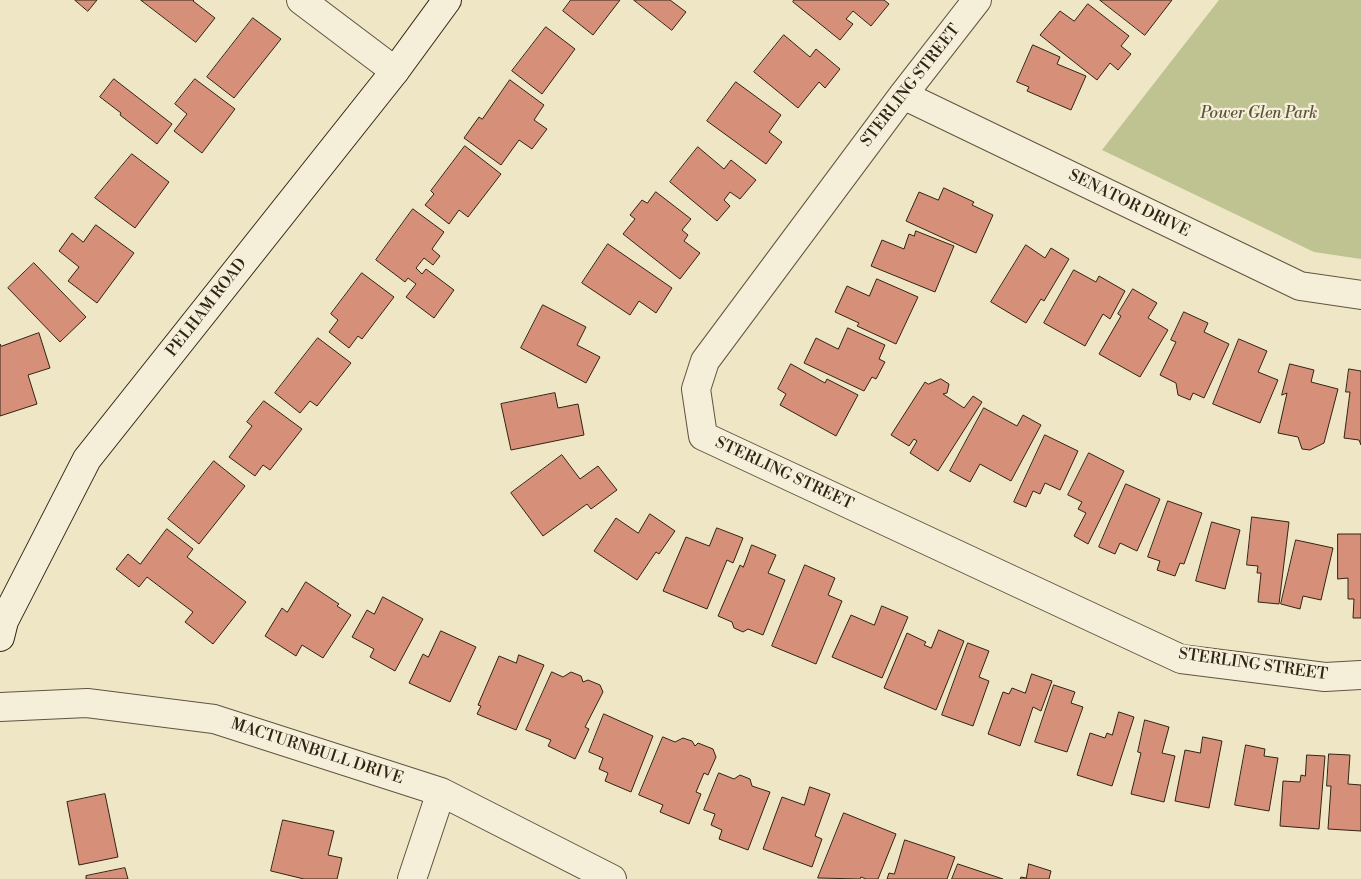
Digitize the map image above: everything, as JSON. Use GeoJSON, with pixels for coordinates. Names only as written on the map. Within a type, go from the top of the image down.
{"type":"FeatureCollection","features":[{"type":"Feature","properties":{"kind":"street"},"geometry":{"type":"LineString","coordinates":[[301,0],[395,70]]}},
{"type":"Feature","properties":{"kind":"street","name":"PELHAM ROAD"},"geometry":{"type":"LineString","coordinates":[[0,637],[4,621],[87,459],[395,70],[447,0]]}},
{"type":"Feature","properties":{"kind":"street","name":"STERLING STREET"},"geometry":{"type":"LineString","coordinates":[[977,0],[903,95],[704,361],[696,389],[703,436],[1181,659],[1326,677],[1361,675]]}},
{"type":"Feature","properties":{"kind":"street","name":"SENATOR DRIVE"},"geometry":{"type":"LineString","coordinates":[[903,95],[1300,286],[1361,295]]}},
{"type":"Feature","properties":{"kind":"street","name":"MACTURNBULL DRIVE"},"geometry":{"type":"LineString","coordinates":[[0,707],[87,703],[214,718],[441,792],[612,879]]}},
{"type":"Feature","properties":{"kind":"street"},"geometry":{"type":"LineString","coordinates":[[412,879],[441,792]]}},
{"type":"Feature","properties":{"kind":"green space","name":"Power Glen Park"},"geometry":{"type":"Polygon","coordinates":[[[1219,0],[1361,0],[1361,259],[1314,252],[1102,150],[1219,0]]]}},
{"type":"Feature","properties":{"kind":"building"},"geometry":{"type":"Polygon","coordinates":[[[75,0],[97,0],[88,11],[75,0]]]}},
{"type":"Feature","properties":{"kind":"building"},"geometry":{"type":"Polygon","coordinates":[[[141,0],[194,0],[215,18],[196,42],[141,0]]]}},
{"type":"Feature","properties":{"kind":"building"},"geometry":{"type":"Polygon","coordinates":[[[571,0],[620,0],[593,35],[563,11],[571,0]]]}},
{"type":"Feature","properties":{"kind":"building"},"geometry":{"type":"Polygon","coordinates":[[[634,0],[670,0],[686,12],[672,30],[634,0]]]}},
{"type":"Feature","properties":{"kind":"building"},"geometry":{"type":"Polygon","coordinates":[[[794,0],[884,0],[889,4],[871,26],[853,11],[846,19],[853,24],[840,40],[793,2],[794,0]]]}},
{"type":"Feature","properties":{"kind":"building"},"geometry":{"type":"Polygon","coordinates":[[[1100,0],[1172,0],[1145,35],[1100,0]]]}},
{"type":"Feature","properties":{"kind":"building"},"geometry":{"type":"Polygon","coordinates":[[[1088,4],[1129,36],[1121,46],[1131,54],[1118,70],[1110,63],[1097,80],[1040,35],[1060,11],[1074,21],[1088,4]]]}},
{"type":"Feature","properties":{"kind":"building"},"geometry":{"type":"Polygon","coordinates":[[[253,18],[281,39],[234,98],[207,77],[253,18]]]}},
{"type":"Feature","properties":{"kind":"building"},"geometry":{"type":"Polygon","coordinates":[[[546,27],[575,49],[542,94],[512,71],[546,27]]]}},
{"type":"Feature","properties":{"kind":"building"},"geometry":{"type":"Polygon","coordinates":[[[784,35],[810,57],[816,49],[840,69],[825,88],[819,82],[798,108],[754,72],[784,35]]]}},
{"type":"Feature","properties":{"kind":"building"},"geometry":{"type":"Polygon","coordinates":[[[1033,45],[1060,57],[1057,64],[1086,76],[1071,110],[1027,91],[1029,87],[1017,82],[1033,45]]]}},
{"type":"Feature","properties":{"kind":"building"},"geometry":{"type":"Polygon","coordinates":[[[114,79],[172,124],[157,144],[100,97],[114,79]]]}},
{"type":"Feature","properties":{"kind":"building"},"geometry":{"type":"Polygon","coordinates":[[[195,79],[235,109],[202,153],[174,131],[187,114],[175,104],[195,79]]]}},
{"type":"Feature","properties":{"kind":"building"},"geometry":{"type":"Polygon","coordinates":[[[510,80],[544,105],[534,120],[547,129],[532,149],[519,140],[501,165],[464,138],[479,117],[482,119],[510,80]]]}},
{"type":"Feature","properties":{"kind":"building"},"geometry":{"type":"Polygon","coordinates":[[[736,82],[781,115],[769,132],[782,142],[766,164],[707,121],[736,82]]]}},
{"type":"Feature","properties":{"kind":"building"},"geometry":{"type":"Polygon","coordinates":[[[465,146],[501,174],[468,217],[459,210],[449,224],[425,205],[434,194],[431,191],[465,146]]]}},
{"type":"Feature","properties":{"kind":"building"},"geometry":{"type":"Polygon","coordinates":[[[698,147],[724,169],[731,160],[756,180],[740,199],[730,192],[724,200],[730,206],[717,221],[670,182],[698,147]]]}},
{"type":"Feature","properties":{"kind":"building"},"geometry":{"type":"Polygon","coordinates":[[[132,154],[169,182],[135,228],[95,198],[132,154]]]}},
{"type":"Feature","properties":{"kind":"building"},"geometry":{"type":"Polygon","coordinates":[[[944,188],[974,202],[972,205],[993,215],[976,253],[906,221],[919,192],[938,200],[944,188]]]}},
{"type":"Feature","properties":{"kind":"building"},"geometry":{"type":"Polygon","coordinates":[[[656,192],[691,219],[682,230],[688,235],[684,241],[700,253],[680,279],[623,234],[635,219],[630,215],[642,200],[647,203],[656,192]]]}},
{"type":"Feature","properties":{"kind":"building"},"geometry":{"type":"Polygon","coordinates":[[[413,209],[444,232],[432,249],[440,256],[433,265],[424,258],[416,268],[422,274],[426,269],[454,290],[434,318],[406,297],[416,284],[408,278],[405,282],[376,260],[413,209]]]}},
{"type":"Feature","properties":{"kind":"building"},"geometry":{"type":"Polygon","coordinates":[[[96,225],[134,253],[97,303],[68,281],[79,267],[59,251],[72,233],[83,242],[96,225]]]}},
{"type":"Feature","properties":{"kind":"building"},"geometry":{"type":"Polygon","coordinates":[[[916,231],[954,246],[935,292],[871,266],[882,240],[904,249],[909,234],[914,236],[916,231]]]}},
{"type":"Feature","properties":{"kind":"building"},"geometry":{"type":"Polygon","coordinates":[[[608,244],[672,288],[656,313],[639,301],[630,315],[582,283],[608,244]]]}},
{"type":"Feature","properties":{"kind":"building"},"geometry":{"type":"Polygon","coordinates":[[[1026,245],[1045,258],[1051,248],[1069,259],[1044,301],[1041,299],[1026,323],[991,302],[1026,245]]]}},
{"type":"Feature","properties":{"kind":"building"},"geometry":{"type":"Polygon","coordinates":[[[34,263],[86,317],[60,342],[8,288],[34,263]]]}},
{"type":"Feature","properties":{"kind":"building"},"geometry":{"type":"Polygon","coordinates":[[[1074,270],[1096,282],[1099,276],[1125,291],[1110,319],[1103,314],[1085,346],[1044,323],[1074,270]]]}},
{"type":"Feature","properties":{"kind":"building"},"geometry":{"type":"Polygon","coordinates":[[[362,273],[394,297],[362,339],[358,336],[349,348],[329,332],[338,320],[331,314],[362,273]]]}},
{"type":"Feature","properties":{"kind":"building"},"geometry":{"type":"Polygon","coordinates":[[[877,279],[918,297],[896,344],[857,326],[859,323],[835,312],[847,286],[869,296],[877,279]]]}},
{"type":"Feature","properties":{"kind":"building"},"geometry":{"type":"Polygon","coordinates":[[[1133,289],[1157,303],[1148,318],[1168,330],[1140,377],[1099,354],[1121,316],[1118,314],[1133,289]]]}},
{"type":"Feature","properties":{"kind":"building"},"geometry":{"type":"Polygon","coordinates":[[[543,305],[586,327],[577,345],[600,357],[586,383],[521,348],[543,305]]]}},
{"type":"Feature","properties":{"kind":"building"},"geometry":{"type":"Polygon","coordinates":[[[1184,312],[1208,323],[1204,332],[1229,344],[1204,398],[1193,393],[1190,400],[1178,395],[1176,383],[1160,375],[1176,342],[1171,340],[1184,312]]]}},
{"type":"Feature","properties":{"kind":"building"},"geometry":{"type":"Polygon","coordinates":[[[848,328],[885,345],[879,359],[885,362],[876,379],[872,377],[864,391],[804,363],[816,338],[838,349],[848,328]]]}},
{"type":"Feature","properties":{"kind":"building"},"geometry":{"type":"Polygon","coordinates":[[[39,333],[50,368],[28,375],[37,404],[0,416],[0,344],[1,346],[39,333]]]}},
{"type":"Feature","properties":{"kind":"building"},"geometry":{"type":"Polygon","coordinates":[[[318,338],[351,363],[317,406],[310,401],[300,413],[275,393],[318,338]]]}},
{"type":"Feature","properties":{"kind":"building"},"geometry":{"type":"Polygon","coordinates":[[[1239,339],[1267,351],[1258,372],[1278,380],[1260,423],[1213,404],[1239,339]]]}},
{"type":"Feature","properties":{"kind":"building"},"geometry":{"type":"Polygon","coordinates":[[[791,364],[825,383],[827,379],[858,395],[836,436],[780,405],[786,394],[778,389],[791,364]]]}},
{"type":"Feature","properties":{"kind":"building"},"geometry":{"type":"Polygon","coordinates":[[[1290,364],[1314,370],[1311,382],[1338,389],[1324,443],[1310,450],[1302,449],[1298,437],[1278,433],[1287,393],[1282,395],[1290,364]]]}},
{"type":"Feature","properties":{"kind":"building"},"geometry":{"type":"Polygon","coordinates":[[[1349,369],[1361,371],[1361,445],[1359,440],[1344,438],[1350,392],[1346,392],[1349,369]]]}},
{"type":"Feature","properties":{"kind":"building"},"geometry":{"type":"Polygon","coordinates":[[[941,379],[949,384],[947,393],[943,394],[964,408],[973,396],[982,402],[938,471],[910,453],[917,441],[914,439],[909,446],[891,435],[925,382],[928,384],[941,379]]]}},
{"type":"Feature","properties":{"kind":"building"},"geometry":{"type":"Polygon","coordinates":[[[555,393],[558,408],[578,404],[584,435],[511,450],[501,404],[555,393]]]}},
{"type":"Feature","properties":{"kind":"building"},"geometry":{"type":"Polygon","coordinates":[[[264,401],[302,429],[270,470],[263,465],[255,476],[229,457],[252,426],[247,422],[264,401]]]}},
{"type":"Feature","properties":{"kind":"building"},"geometry":{"type":"Polygon","coordinates":[[[984,408],[1017,426],[1023,415],[1041,425],[1011,481],[980,464],[970,482],[950,471],[984,408]]]}},
{"type":"Feature","properties":{"kind":"building"},"geometry":{"type":"Polygon","coordinates":[[[1045,435],[1078,451],[1060,490],[1045,483],[1040,494],[1033,491],[1026,507],[1014,502],[1045,435]]]}},
{"type":"Feature","properties":{"kind":"building"},"geometry":{"type":"Polygon","coordinates":[[[1089,453],[1124,471],[1088,544],[1074,536],[1086,513],[1078,509],[1082,502],[1068,495],[1089,453]]]}},
{"type":"Feature","properties":{"kind":"building"},"geometry":{"type":"Polygon","coordinates":[[[562,455],[580,479],[598,466],[617,490],[591,509],[587,504],[543,536],[511,493],[562,455]]]}},
{"type":"Feature","properties":{"kind":"building"},"geometry":{"type":"Polygon","coordinates":[[[214,461],[245,486],[199,544],[168,519],[214,461]]]}},
{"type":"Feature","properties":{"kind":"building"},"geometry":{"type":"Polygon","coordinates":[[[1126,484],[1160,499],[1137,551],[1120,543],[1115,554],[1099,547],[1126,484]]]}},
{"type":"Feature","properties":{"kind":"building"},"geometry":{"type":"Polygon","coordinates":[[[1168,501],[1202,513],[1184,564],[1180,563],[1175,576],[1157,570],[1160,561],[1148,557],[1168,501]]]}},
{"type":"Feature","properties":{"kind":"building"},"geometry":{"type":"Polygon","coordinates":[[[650,514],[675,531],[659,554],[656,552],[637,580],[594,551],[616,518],[638,533],[650,514]]]}},
{"type":"Feature","properties":{"kind":"building"},"geometry":{"type":"Polygon","coordinates":[[[1252,517],[1289,522],[1279,604],[1258,602],[1261,573],[1257,573],[1258,566],[1247,565],[1252,517]]]}},
{"type":"Feature","properties":{"kind":"building"},"geometry":{"type":"Polygon","coordinates":[[[1212,522],[1240,530],[1225,589],[1196,581],[1212,522]]]}},
{"type":"Feature","properties":{"kind":"building"},"geometry":{"type":"Polygon","coordinates":[[[717,528],[743,538],[733,563],[727,560],[707,609],[663,591],[686,537],[709,546],[717,528]]]}},
{"type":"Feature","properties":{"kind":"building"},"geometry":{"type":"Polygon","coordinates":[[[167,529],[193,549],[187,557],[246,602],[213,644],[185,622],[193,612],[147,577],[139,587],[116,569],[128,554],[140,564],[167,529]]]}},
{"type":"Feature","properties":{"kind":"building"},"geometry":{"type":"Polygon","coordinates":[[[1338,534],[1361,534],[1361,618],[1353,618],[1354,599],[1348,599],[1348,578],[1338,579],[1338,534]]]}},
{"type":"Feature","properties":{"kind":"building"},"geometry":{"type":"Polygon","coordinates":[[[1296,540],[1333,548],[1321,600],[1303,596],[1300,609],[1281,604],[1296,540]]]}},
{"type":"Feature","properties":{"kind":"building"},"geometry":{"type":"Polygon","coordinates":[[[752,545],[776,555],[768,573],[785,580],[763,635],[748,629],[743,632],[734,628],[732,622],[718,616],[740,565],[743,567],[752,545]]]}},
{"type":"Feature","properties":{"kind":"building"},"geometry":{"type":"Polygon","coordinates":[[[805,565],[835,578],[828,595],[842,601],[816,664],[772,646],[805,565]]]}},
{"type":"Feature","properties":{"kind":"building"},"geometry":{"type":"Polygon","coordinates":[[[306,582],[339,604],[337,606],[351,615],[323,658],[302,645],[296,656],[265,636],[282,608],[287,612],[306,582]]]}},
{"type":"Feature","properties":{"kind":"building"},"geometry":{"type":"Polygon","coordinates":[[[383,597],[423,619],[395,671],[370,657],[374,649],[352,637],[367,610],[374,614],[383,597]]]}},
{"type":"Feature","properties":{"kind":"building"},"geometry":{"type":"Polygon","coordinates":[[[882,606],[908,617],[882,678],[832,657],[851,615],[874,625],[882,606]]]}},
{"type":"Feature","properties":{"kind":"building"},"geometry":{"type":"Polygon","coordinates":[[[939,630],[964,641],[936,710],[884,688],[907,633],[926,642],[924,645],[931,648],[939,630]]]}},
{"type":"Feature","properties":{"kind":"building"},"geometry":{"type":"Polygon","coordinates":[[[441,631],[476,647],[450,702],[409,683],[423,654],[428,657],[441,631]]]}},
{"type":"Feature","properties":{"kind":"building"},"geometry":{"type":"Polygon","coordinates":[[[968,643],[989,651],[979,677],[989,681],[973,726],[942,715],[968,643]]]}},
{"type":"Feature","properties":{"kind":"building"},"geometry":{"type":"Polygon","coordinates":[[[519,655],[544,665],[516,730],[477,714],[481,706],[478,705],[499,656],[516,663],[519,655]]]}},
{"type":"Feature","properties":{"kind":"building"},"geometry":{"type":"Polygon","coordinates":[[[552,672],[563,677],[571,672],[581,676],[583,682],[588,680],[600,685],[603,692],[585,727],[589,729],[575,759],[548,746],[551,740],[526,730],[552,672]]]}},
{"type":"Feature","properties":{"kind":"building"},"geometry":{"type":"Polygon","coordinates":[[[1032,674],[1052,681],[1041,711],[1033,707],[1020,746],[988,734],[1003,692],[1009,694],[1012,688],[1025,693],[1032,674]]]}},
{"type":"Feature","properties":{"kind":"building"},"geometry":{"type":"Polygon","coordinates":[[[1054,685],[1075,692],[1071,703],[1083,707],[1067,752],[1035,742],[1054,685]]]}},
{"type":"Feature","properties":{"kind":"building"},"geometry":{"type":"Polygon","coordinates":[[[1119,712],[1134,717],[1112,786],[1077,775],[1090,733],[1105,738],[1107,733],[1112,735],[1119,712]]]}},
{"type":"Feature","properties":{"kind":"building"},"geometry":{"type":"Polygon","coordinates":[[[604,714],[653,736],[631,792],[605,781],[608,773],[599,769],[603,758],[589,752],[604,714]]]}},
{"type":"Feature","properties":{"kind":"building"},"geometry":{"type":"Polygon","coordinates":[[[1145,720],[1169,727],[1162,753],[1175,756],[1164,802],[1131,794],[1141,753],[1138,752],[1145,720]]]}},
{"type":"Feature","properties":{"kind":"building"},"geometry":{"type":"Polygon","coordinates":[[[663,737],[675,742],[683,738],[692,741],[695,746],[698,743],[713,749],[716,757],[708,775],[704,773],[696,792],[701,794],[689,824],[660,812],[663,805],[639,795],[663,737]]]}},
{"type":"Feature","properties":{"kind":"building"},"geometry":{"type":"Polygon","coordinates":[[[1203,737],[1222,741],[1209,808],[1175,801],[1185,750],[1200,753],[1203,737]]]}},
{"type":"Feature","properties":{"kind":"building"},"geometry":{"type":"Polygon","coordinates":[[[1246,745],[1265,749],[1264,756],[1278,758],[1269,811],[1235,805],[1246,745]]]}},
{"type":"Feature","properties":{"kind":"building"},"geometry":{"type":"Polygon","coordinates":[[[1329,754],[1350,755],[1348,784],[1361,785],[1361,831],[1328,829],[1331,786],[1327,786],[1329,754]]]}},
{"type":"Feature","properties":{"kind":"building"},"geometry":{"type":"Polygon","coordinates":[[[1307,755],[1325,756],[1319,829],[1280,826],[1283,781],[1300,782],[1301,775],[1305,776],[1307,755]]]}},
{"type":"Feature","properties":{"kind":"building"},"geometry":{"type":"Polygon","coordinates":[[[719,773],[734,779],[740,775],[750,779],[752,786],[770,792],[748,850],[719,839],[722,830],[711,825],[715,814],[704,810],[719,773]]]}},
{"type":"Feature","properties":{"kind":"building"},"geometry":{"type":"Polygon","coordinates":[[[810,787],[830,794],[815,836],[822,839],[812,867],[763,849],[782,797],[804,805],[810,787]]]}},
{"type":"Feature","properties":{"kind":"building"},"geometry":{"type":"Polygon","coordinates":[[[105,794],[118,857],[79,865],[67,802],[105,794]]]}},
{"type":"Feature","properties":{"kind":"building"},"geometry":{"type":"Polygon","coordinates":[[[844,813],[896,834],[878,879],[861,877],[860,879],[818,878],[844,813]]]}},
{"type":"Feature","properties":{"kind":"building"},"geometry":{"type":"Polygon","coordinates":[[[283,820],[334,831],[328,855],[342,858],[337,879],[304,879],[271,871],[283,820]]]}},
{"type":"Feature","properties":{"kind":"building"},"geometry":{"type":"Polygon","coordinates":[[[905,840],[955,857],[947,879],[887,879],[889,873],[894,874],[905,840]]]}},
{"type":"Feature","properties":{"kind":"building"},"geometry":{"type":"Polygon","coordinates":[[[958,864],[1003,879],[952,879],[958,864]]]}},
{"type":"Feature","properties":{"kind":"building"},"geometry":{"type":"Polygon","coordinates":[[[1029,864],[1051,871],[1049,879],[1020,879],[1021,877],[1026,878],[1029,864]]]}},
{"type":"Feature","properties":{"kind":"building"},"geometry":{"type":"Polygon","coordinates":[[[125,868],[128,879],[86,879],[86,876],[125,868]]]}}]}
